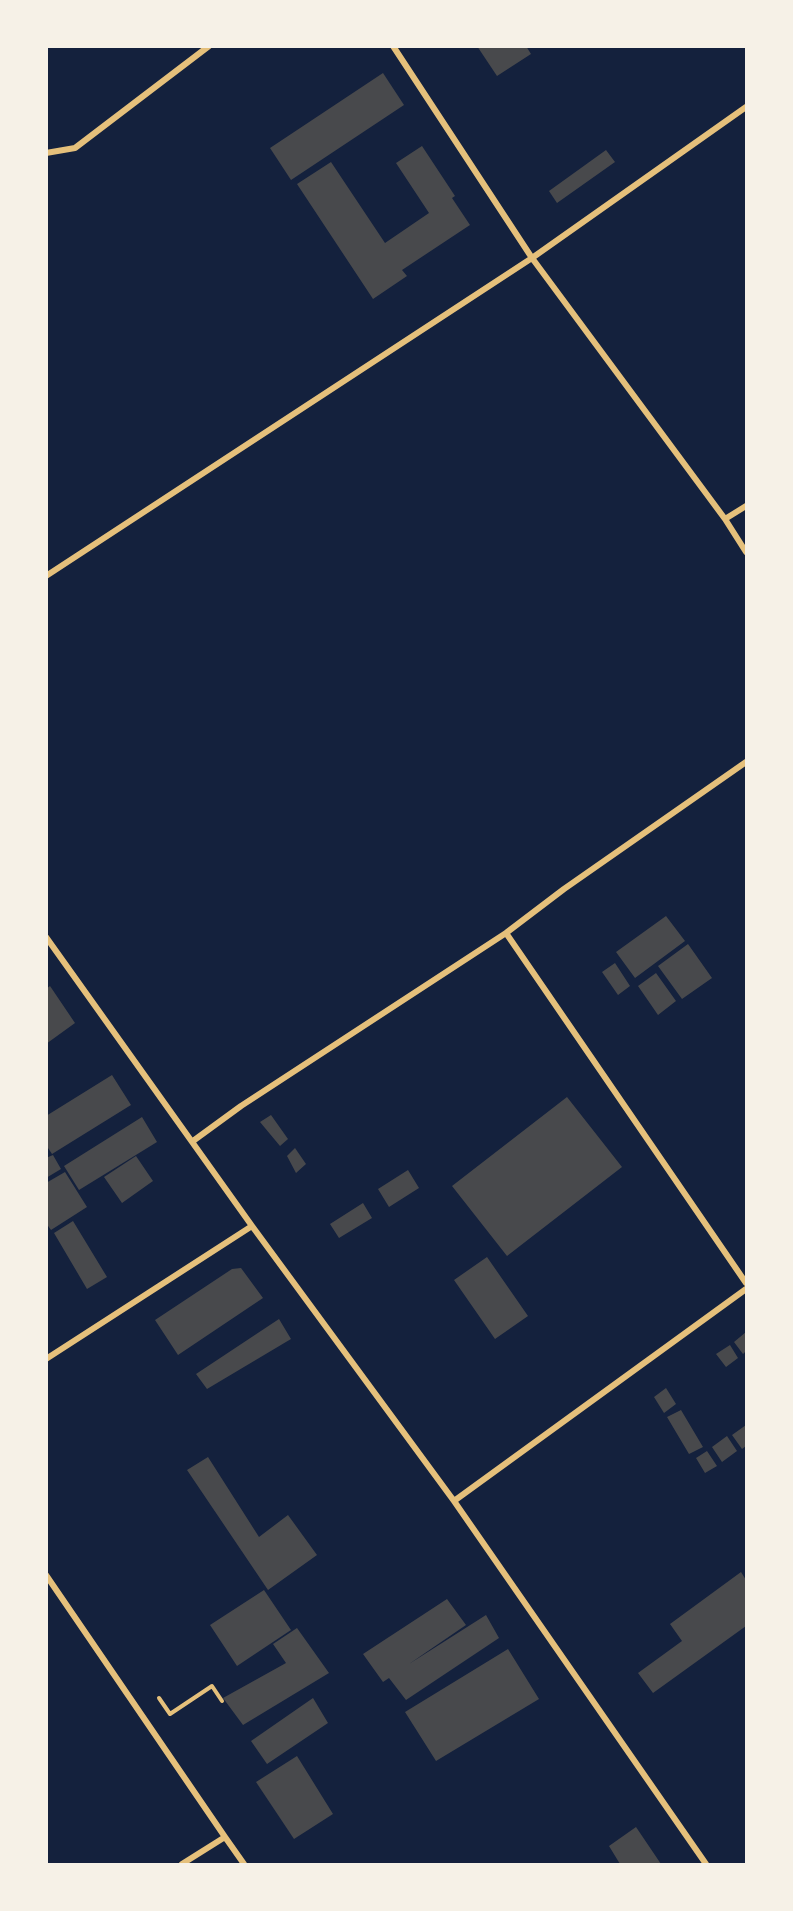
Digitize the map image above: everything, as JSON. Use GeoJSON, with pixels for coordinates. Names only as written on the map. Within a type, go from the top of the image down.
{"type":"FeatureCollection","features":[{"type":"Feature","properties":{"kind":"street"},"geometry":{"type":"LineString","coordinates":[[46,153],[75,148],[209,46]]}},
{"type":"Feature","properties":{"kind":"street"},"geometry":{"type":"LineString","coordinates":[[393,46],[532,258],[747,552]]}},
{"type":"Feature","properties":{"kind":"street"},"geometry":{"type":"LineString","coordinates":[[46,576],[532,258],[747,108]]}},
{"type":"Feature","properties":{"kind":"street"},"geometry":{"type":"LineString","coordinates":[[725,519],[747,506]]}},
{"type":"Feature","properties":{"kind":"street"},"geometry":{"type":"LineString","coordinates":[[193,1141],[241,1106],[506,933],[590,871],[747,762]]}},
{"type":"Feature","properties":{"kind":"street"},"geometry":{"type":"LineString","coordinates":[[506,933],[747,1283]]}},
{"type":"Feature","properties":{"kind":"street"},"geometry":{"type":"LineString","coordinates":[[46,937],[252,1226],[454,1501],[706,1864]]}},
{"type":"Feature","properties":{"kind":"street"},"geometry":{"type":"LineString","coordinates":[[46,1359],[252,1226]]}},
{"type":"Feature","properties":{"kind":"street"},"geometry":{"type":"LineString","coordinates":[[454,1501],[747,1289]]}},
{"type":"Feature","properties":{"kind":"street"},"geometry":{"type":"LineString","coordinates":[[46,1575],[244,1864]]}},
{"type":"Feature","properties":{"kind":"street"},"geometry":{"type":"LineString","coordinates":[[182,1864],[225,1837]]}},
{"type":"Feature","properties":{"kind":"path"},"geometry":{"type":"LineString","coordinates":[[159,1698],[170,1714],[212,1686],[222,1701]]}},
{"type":"Feature","properties":{"kind":"building"},"geometry":{"type":"Polygon","coordinates":[[[477,46],[526,46],[531,54],[497,76],[477,46]]]}},
{"type":"Feature","properties":{"kind":"building"},"geometry":{"type":"Polygon","coordinates":[[[383,73],[404,105],[291,180],[270,148],[383,73]]]}},
{"type":"Feature","properties":{"kind":"building"},"geometry":{"type":"Polygon","coordinates":[[[422,146],[455,196],[452,198],[470,225],[402,270],[407,276],[373,299],[297,184],[331,162],[385,243],[429,213],[396,163],[422,146]]]}},
{"type":"Feature","properties":{"kind":"building"},"geometry":{"type":"Polygon","coordinates":[[[606,150],[615,162],[557,203],[549,191],[606,150]]]}},
{"type":"Feature","properties":{"kind":"building"},"geometry":{"type":"Polygon","coordinates":[[[666,916],[685,941],[635,978],[616,952],[666,916]]]}},
{"type":"Feature","properties":{"kind":"building"},"geometry":{"type":"Polygon","coordinates":[[[688,944],[712,978],[682,999],[658,966],[688,944]]]}},
{"type":"Feature","properties":{"kind":"building"},"geometry":{"type":"Polygon","coordinates":[[[615,963],[630,986],[618,995],[602,972],[615,963]]]}},
{"type":"Feature","properties":{"kind":"building"},"geometry":{"type":"Polygon","coordinates":[[[656,973],[676,1001],[658,1015],[638,986],[656,973]]]}},
{"type":"Feature","properties":{"kind":"building"},"geometry":{"type":"Polygon","coordinates":[[[50,986],[75,1023],[46,1044],[46,989],[50,986]]]}},
{"type":"Feature","properties":{"kind":"building"},"geometry":{"type":"Polygon","coordinates":[[[112,1075],[131,1105],[52,1154],[46,1145],[46,1116],[112,1075]]]}},
{"type":"Feature","properties":{"kind":"building"},"geometry":{"type":"Polygon","coordinates":[[[567,1097],[622,1167],[507,1256],[452,1186],[567,1097]]]}},
{"type":"Feature","properties":{"kind":"building"},"geometry":{"type":"Polygon","coordinates":[[[271,1115],[288,1139],[280,1146],[260,1122],[271,1115]]]}},
{"type":"Feature","properties":{"kind":"building"},"geometry":{"type":"Polygon","coordinates":[[[142,1117],[157,1142],[79,1190],[64,1166],[142,1117]]]}},
{"type":"Feature","properties":{"kind":"building"},"geometry":{"type":"Polygon","coordinates":[[[295,1148],[306,1164],[296,1173],[287,1156],[295,1148]]]}},
{"type":"Feature","properties":{"kind":"building"},"geometry":{"type":"Polygon","coordinates":[[[53,1155],[61,1169],[46,1178],[46,1158],[53,1155]]]}},
{"type":"Feature","properties":{"kind":"building"},"geometry":{"type":"Polygon","coordinates":[[[136,1156],[153,1181],[122,1203],[104,1177],[136,1156]]]}},
{"type":"Feature","properties":{"kind":"building"},"geometry":{"type":"Polygon","coordinates":[[[408,1170],[419,1188],[389,1207],[378,1189],[408,1170]]]}},
{"type":"Feature","properties":{"kind":"building"},"geometry":{"type":"Polygon","coordinates":[[[65,1172],[87,1207],[51,1230],[46,1223],[46,1183],[65,1172]]]}},
{"type":"Feature","properties":{"kind":"building"},"geometry":{"type":"Polygon","coordinates":[[[363,1203],[372,1218],[339,1238],[330,1224],[363,1203]]]}},
{"type":"Feature","properties":{"kind":"building"},"geometry":{"type":"Polygon","coordinates":[[[73,1221],[107,1277],[87,1289],[54,1233],[73,1221]]]}},
{"type":"Feature","properties":{"kind":"building"},"geometry":{"type":"Polygon","coordinates":[[[487,1257],[528,1316],[495,1339],[454,1280],[487,1257]]]}},
{"type":"Feature","properties":{"kind":"building"},"geometry":{"type":"Polygon","coordinates":[[[241,1268],[263,1298],[178,1355],[155,1320],[232,1269],[241,1268]]]}},
{"type":"Feature","properties":{"kind":"building"},"geometry":{"type":"Polygon","coordinates":[[[279,1319],[291,1339],[207,1389],[196,1374],[279,1319]]]}},
{"type":"Feature","properties":{"kind":"building"},"geometry":{"type":"Polygon","coordinates":[[[746,1332],[746,1351],[743,1354],[734,1342],[746,1332]]]}},
{"type":"Feature","properties":{"kind":"building"},"geometry":{"type":"Polygon","coordinates":[[[730,1345],[738,1358],[726,1367],[716,1354],[730,1345]]]}},
{"type":"Feature","properties":{"kind":"building"},"geometry":{"type":"Polygon","coordinates":[[[666,1388],[676,1404],[664,1413],[654,1397],[666,1388]]]}},
{"type":"Feature","properties":{"kind":"building"},"geometry":{"type":"Polygon","coordinates":[[[681,1410],[703,1447],[689,1454],[667,1417],[681,1410]]]}},
{"type":"Feature","properties":{"kind":"building"},"geometry":{"type":"Polygon","coordinates":[[[746,1425],[746,1446],[742,1449],[732,1435],[746,1425]]]}},
{"type":"Feature","properties":{"kind":"building"},"geometry":{"type":"Polygon","coordinates":[[[727,1436],[737,1451],[722,1462],[712,1447],[727,1436]]]}},
{"type":"Feature","properties":{"kind":"building"},"geometry":{"type":"Polygon","coordinates":[[[707,1451],[717,1466],[705,1473],[696,1458],[707,1451]]]}},
{"type":"Feature","properties":{"kind":"building"},"geometry":{"type":"Polygon","coordinates":[[[208,1457],[259,1537],[288,1515],[317,1555],[268,1590],[187,1470],[208,1457]]]}},
{"type":"Feature","properties":{"kind":"building"},"geometry":{"type":"Polygon","coordinates":[[[741,1572],[746,1580],[746,1626],[653,1693],[638,1673],[682,1641],[670,1624],[741,1572]]]}},
{"type":"Feature","properties":{"kind":"building"},"geometry":{"type":"Polygon","coordinates":[[[264,1590],[291,1630],[237,1666],[210,1625],[264,1590]]]}},
{"type":"Feature","properties":{"kind":"building"},"geometry":{"type":"Polygon","coordinates":[[[447,1599],[466,1625],[409,1664],[486,1615],[499,1638],[406,1700],[389,1678],[383,1682],[363,1654],[447,1599]]]}},
{"type":"Feature","properties":{"kind":"building"},"geometry":{"type":"Polygon","coordinates":[[[297,1628],[329,1673],[243,1725],[223,1698],[286,1663],[273,1644],[297,1628]]]}},
{"type":"Feature","properties":{"kind":"building"},"geometry":{"type":"Polygon","coordinates":[[[508,1649],[539,1699],[436,1761],[405,1712],[508,1649]]]}},
{"type":"Feature","properties":{"kind":"building"},"geometry":{"type":"Polygon","coordinates":[[[313,1698],[328,1723],[267,1764],[251,1741],[313,1698]]]}},
{"type":"Feature","properties":{"kind":"building"},"geometry":{"type":"Polygon","coordinates":[[[297,1756],[333,1814],[294,1839],[256,1782],[297,1756]]]}},
{"type":"Feature","properties":{"kind":"building"},"geometry":{"type":"Polygon","coordinates":[[[636,1827],[661,1864],[620,1864],[609,1846],[636,1827]]]}}]}
